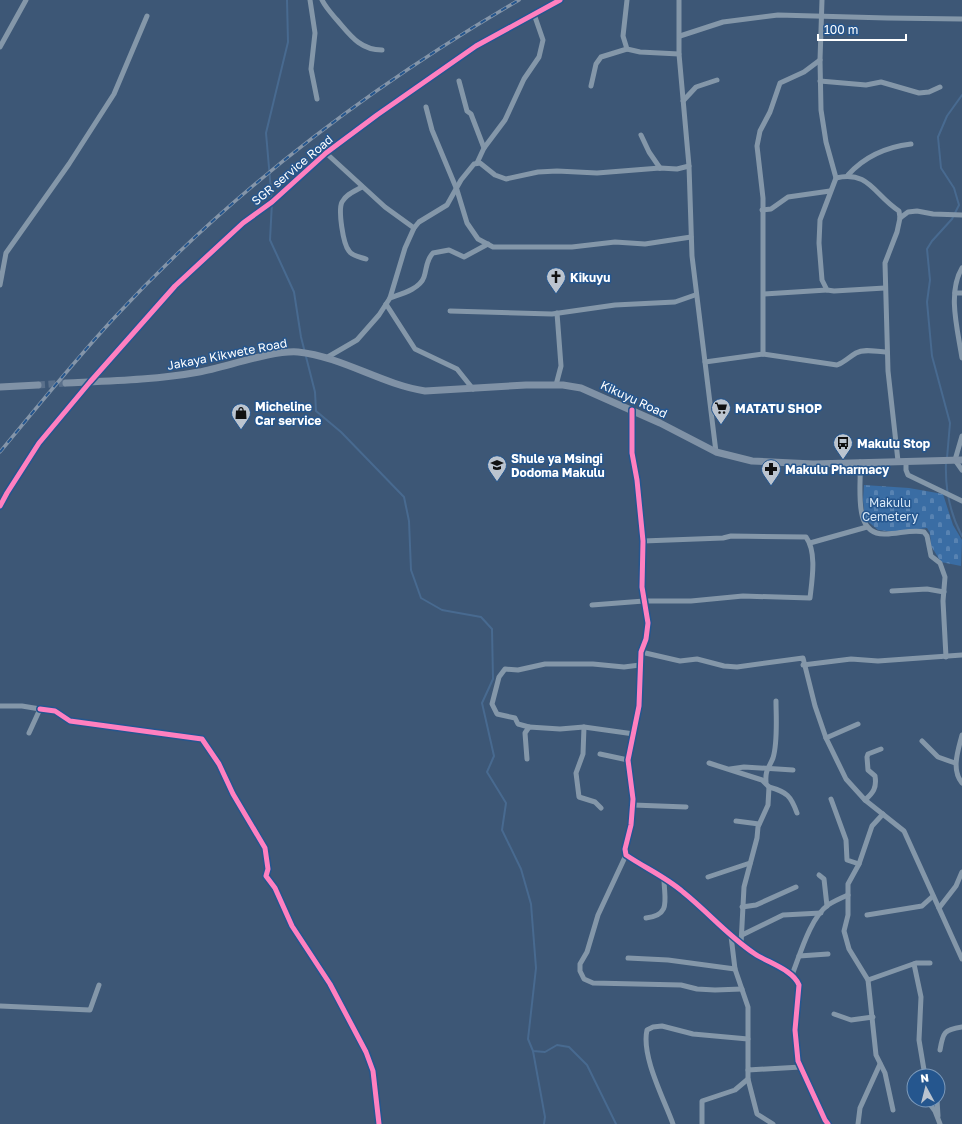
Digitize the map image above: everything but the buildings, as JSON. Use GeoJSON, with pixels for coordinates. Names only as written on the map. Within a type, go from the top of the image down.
{"type":"FeatureCollection","features":[{"type":"Feature","properties":{"kind":"main road","name":"Jakaya Kikwete Road"},"geometry":{"type":"LineString","coordinates":[[66,383],[177,376],[264,357],[296,352]]}},
{"type":"Feature","properties":{"kind":"main road","name":"Kikuyu Road"},"geometry":{"type":"LineString","coordinates":[[296,352],[348,364],[410,388],[426,391],[556,385],[581,388],[632,410],[716,452],[752,461],[777,463],[956,460]]}},
{"type":"Feature","properties":{"kind":"main road"},"geometry":{"type":"LineString","coordinates":[[0,387],[38,385]]}},
{"type":"Feature","properties":{"kind":"street"},"geometry":{"type":"LineString","coordinates":[[0,47],[26,0]]}},
{"type":"Feature","properties":{"kind":"street"},"geometry":{"type":"LineString","coordinates":[[310,0],[315,33],[311,69],[317,99]]}},
{"type":"Feature","properties":{"kind":"street"},"geometry":{"type":"LineString","coordinates":[[322,0],[326,8],[355,41],[367,47],[382,50]]}},
{"type":"Feature","properties":{"kind":"street","name":"SGR service Road"},"geometry":{"type":"LineString","coordinates":[[0,506],[6,493],[39,443],[90,382],[175,286],[243,223],[272,202],[326,153],[377,115],[476,46],[560,0]]}},
{"type":"Feature","properties":{"kind":"street"},"geometry":{"type":"LineString","coordinates":[[627,0],[623,36],[627,49]]}},
{"type":"Feature","properties":{"kind":"street"},"geometry":{"type":"LineString","coordinates":[[679,0],[680,54],[689,166],[691,237],[695,295],[716,452]]}},
{"type":"Feature","properties":{"kind":"street"},"geometry":{"type":"LineString","coordinates":[[822,0],[820,81],[823,129],[836,178],[820,220],[819,243],[822,280],[827,290]]}},
{"type":"Feature","properties":{"kind":"street"},"geometry":{"type":"LineString","coordinates":[[326,358],[357,340],[386,304],[390,298],[405,248],[414,228],[426,218],[444,208],[451,200],[469,170],[477,163],[484,148],[505,120],[524,80],[539,56],[543,40],[534,14]]}},
{"type":"Feature","properties":{"kind":"street"},"geometry":{"type":"LineString","coordinates":[[680,36],[723,22],[778,15],[962,19]]}},
{"type":"Feature","properties":{"kind":"street"},"geometry":{"type":"LineString","coordinates":[[0,285],[6,253],[69,164],[114,94],[147,16]]}},
{"type":"Feature","properties":{"kind":"street"},"geometry":{"type":"LineString","coordinates":[[591,86],[596,64],[600,57],[627,49],[640,52],[680,54]]}},
{"type":"Feature","properties":{"kind":"street"},"geometry":{"type":"LineString","coordinates":[[763,354],[764,294],[762,210],[757,146],[760,131],[770,112],[780,83],[804,72],[820,60]]}},
{"type":"Feature","properties":{"kind":"street"},"geometry":{"type":"LineString","coordinates":[[683,101],[696,87],[716,80]]}},
{"type":"Feature","properties":{"kind":"street"},"geometry":{"type":"LineString","coordinates":[[820,81],[866,85],[881,82],[919,93],[929,92],[940,87]]}},
{"type":"Feature","properties":{"kind":"street"},"geometry":{"type":"LineString","coordinates":[[459,82],[466,111],[471,114],[484,148]]}},
{"type":"Feature","properties":{"kind":"street"},"geometry":{"type":"LineString","coordinates":[[426,107],[432,130],[457,190],[467,223],[473,234],[478,239],[488,244],[498,248],[572,246],[615,242],[645,244],[691,237]]}},
{"type":"Feature","properties":{"kind":"street"},"geometry":{"type":"LineString","coordinates":[[641,135],[649,152],[660,168]]}},
{"type":"Feature","properties":{"kind":"street"},"geometry":{"type":"LineString","coordinates":[[848,175],[862,161],[887,148],[911,144]]}},
{"type":"Feature","properties":{"kind":"street"},"geometry":{"type":"LineString","coordinates":[[326,153],[362,187],[414,228]]}},
{"type":"Feature","properties":{"kind":"street"},"geometry":{"type":"LineString","coordinates":[[477,163],[487,168],[495,175],[506,179],[538,172],[557,171],[597,173],[660,168],[677,169],[689,166]]}},
{"type":"Feature","properties":{"kind":"street"},"geometry":{"type":"LineString","coordinates":[[836,178],[848,175],[862,178],[899,211],[900,218],[897,232],[886,258],[885,288],[887,352],[898,460]]}},
{"type":"Feature","properties":{"kind":"street"},"geometry":{"type":"LineString","coordinates":[[362,187],[346,196],[342,202],[340,210],[346,247],[349,252],[366,259]]}},
{"type":"Feature","properties":{"kind":"street"},"geometry":{"type":"LineString","coordinates":[[762,210],[771,209],[788,197],[830,191]]}},
{"type":"Feature","properties":{"kind":"street"},"geometry":{"type":"LineString","coordinates":[[900,218],[908,212],[917,211],[960,215]]}},
{"type":"Feature","properties":{"kind":"street"},"geometry":{"type":"LineString","coordinates":[[390,298],[418,285],[424,279],[427,261],[433,253],[449,250],[464,257],[488,244]]}},
{"type":"Feature","properties":{"kind":"street"},"geometry":{"type":"LineString","coordinates":[[962,268],[955,294],[962,358]]}},
{"type":"Feature","properties":{"kind":"street"},"geometry":{"type":"LineString","coordinates":[[764,294],[885,288]]}},
{"type":"Feature","properties":{"kind":"street"},"geometry":{"type":"LineString","coordinates":[[955,294],[962,293]]}},
{"type":"Feature","properties":{"kind":"street"},"geometry":{"type":"LineString","coordinates":[[450,311],[557,313],[615,305],[675,302],[695,295]]}},
{"type":"Feature","properties":{"kind":"street"},"geometry":{"type":"LineString","coordinates":[[386,304],[415,349],[457,369],[474,389]]}},
{"type":"Feature","properties":{"kind":"street"},"geometry":{"type":"LineString","coordinates":[[556,385],[561,366],[557,313]]}},
{"type":"Feature","properties":{"kind":"street"},"geometry":{"type":"LineString","coordinates":[[705,362],[763,354],[837,365],[845,362],[856,352],[869,350],[887,352]]}},
{"type":"Feature","properties":{"kind":"street"},"geometry":{"type":"LineString","coordinates":[[632,410],[632,453],[637,480],[643,541],[642,587],[648,623],[646,639],[641,652],[639,706],[628,760],[632,805],[632,825],[624,849],[626,855],[682,890],[741,944],[792,975],[799,985],[796,1001],[795,1038],[798,1061],[828,1124]]}},
{"type":"Feature","properties":{"kind":"street"},"geometry":{"type":"LineString","coordinates":[[962,436],[956,460],[962,470]]}},
{"type":"Feature","properties":{"kind":"street"},"geometry":{"type":"LineString","coordinates":[[906,461],[906,470],[908,475],[962,501]]}},
{"type":"Feature","properties":{"kind":"street"},"geometry":{"type":"LineString","coordinates":[[860,462],[862,515],[867,527],[881,535],[918,531],[926,534],[931,556],[940,563],[945,577],[946,657]]}},
{"type":"Feature","properties":{"kind":"street"},"geometry":{"type":"LineString","coordinates":[[810,542],[867,527]]}},
{"type":"Feature","properties":{"kind":"street"},"geometry":{"type":"LineString","coordinates":[[592,605],[644,601],[691,601],[743,596],[810,598],[812,583],[810,542],[806,537],[731,536],[723,538],[643,541]]}},
{"type":"Feature","properties":{"kind":"street"},"geometry":{"type":"LineString","coordinates":[[892,591],[927,589],[944,592]]}},
{"type":"Feature","properties":{"kind":"street"},"geometry":{"type":"LineString","coordinates":[[641,652],[680,661],[698,659],[724,666],[803,658],[803,665],[826,738],[846,779],[865,800],[904,831],[962,960]]}},
{"type":"Feature","properties":{"kind":"street"},"geometry":{"type":"LineString","coordinates":[[803,665],[851,659],[878,661],[962,655]]}},
{"type":"Feature","properties":{"kind":"street"},"geometry":{"type":"LineString","coordinates":[[634,734],[584,727],[529,727],[518,724],[515,718],[497,714],[492,704],[499,677],[505,669],[518,670],[545,664],[593,664],[624,667],[640,665]]}},
{"type":"Feature","properties":{"kind":"street"},"geometry":{"type":"LineString","coordinates":[[741,944],[743,891],[759,824],[768,805],[767,768],[773,758],[776,701]]}},
{"type":"Feature","properties":{"kind":"street"},"geometry":{"type":"LineString","coordinates":[[0,706],[22,706],[55,712],[70,721],[202,739],[219,764],[233,794],[265,848],[268,869],[266,876],[276,888],[292,926],[330,984],[366,1052],[373,1071],[379,1124]]}},
{"type":"Feature","properties":{"kind":"street"},"geometry":{"type":"LineString","coordinates":[[28,733],[40,709]]}},
{"type":"Feature","properties":{"kind":"street"},"geometry":{"type":"LineString","coordinates":[[826,738],[858,724]]}},
{"type":"Feature","properties":{"kind":"street"},"geometry":{"type":"LineString","coordinates":[[527,759],[525,732],[529,727]]}},
{"type":"Feature","properties":{"kind":"street"},"geometry":{"type":"LineString","coordinates":[[584,727],[583,754],[576,773],[579,797],[595,802],[601,808]]}},
{"type":"Feature","properties":{"kind":"street"},"geometry":{"type":"LineString","coordinates":[[962,735],[956,763],[956,772],[962,783]]}},
{"type":"Feature","properties":{"kind":"street"},"geometry":{"type":"LineString","coordinates":[[922,741],[938,757],[956,763]]}},
{"type":"Feature","properties":{"kind":"street"},"geometry":{"type":"LineString","coordinates":[[865,800],[876,788],[875,776],[868,770],[867,757],[868,754],[881,749]]}},
{"type":"Feature","properties":{"kind":"street"},"geometry":{"type":"LineString","coordinates":[[600,754],[628,760]]}},
{"type":"Feature","properties":{"kind":"street"},"geometry":{"type":"LineString","coordinates":[[709,763],[768,784],[787,794],[793,800],[797,813]]}},
{"type":"Feature","properties":{"kind":"street"},"geometry":{"type":"LineString","coordinates":[[727,769],[744,767],[793,770]]}},
{"type":"Feature","properties":{"kind":"street"},"geometry":{"type":"LineString","coordinates":[[831,799],[846,840],[847,860],[859,864]]}},
{"type":"Feature","properties":{"kind":"street"},"geometry":{"type":"LineString","coordinates":[[632,805],[686,807]]}},
{"type":"Feature","properties":{"kind":"street"},"geometry":{"type":"LineString","coordinates":[[883,814],[872,826],[859,864],[848,884],[848,915],[844,931],[850,949],[868,980],[876,1055],[885,1073],[893,1110]]}},
{"type":"Feature","properties":{"kind":"street"},"geometry":{"type":"LineString","coordinates":[[736,821],[759,824]]}},
{"type":"Feature","properties":{"kind":"street"},"geometry":{"type":"LineString","coordinates":[[626,855],[598,915],[586,952],[580,964],[580,971],[584,979],[593,983],[682,986],[697,989],[742,989]]}},
{"type":"Feature","properties":{"kind":"street"},"geometry":{"type":"LineString","coordinates":[[708,877],[750,863]]}},
{"type":"Feature","properties":{"kind":"street"},"geometry":{"type":"LineString","coordinates":[[939,908],[956,886],[962,872]]}},
{"type":"Feature","properties":{"kind":"street"},"geometry":{"type":"LineString","coordinates":[[819,875],[824,879],[826,884],[827,906]]}},
{"type":"Feature","properties":{"kind":"street"},"geometry":{"type":"LineString","coordinates":[[646,918],[657,917],[662,914],[665,906],[664,878]]}},
{"type":"Feature","properties":{"kind":"street"},"geometry":{"type":"LineString","coordinates":[[742,907],[756,905],[796,887]]}},
{"type":"Feature","properties":{"kind":"street"},"geometry":{"type":"LineString","coordinates":[[792,975],[808,933],[821,913],[827,906],[848,895]]}},
{"type":"Feature","properties":{"kind":"street"},"geometry":{"type":"LineString","coordinates":[[867,915],[922,906],[933,896]]}},
{"type":"Feature","properties":{"kind":"street"},"geometry":{"type":"LineString","coordinates":[[742,935],[783,915],[821,913]]}},
{"type":"Feature","properties":{"kind":"street"},"geometry":{"type":"LineString","coordinates":[[731,936],[735,969],[749,1016],[748,1079],[757,1114],[773,1124]]}},
{"type":"Feature","properties":{"kind":"street"},"geometry":{"type":"LineString","coordinates":[[799,956],[828,954]]}},
{"type":"Feature","properties":{"kind":"street"},"geometry":{"type":"LineString","coordinates":[[628,958],[668,960],[735,969]]}},
{"type":"Feature","properties":{"kind":"street"},"geometry":{"type":"LineString","coordinates":[[868,980],[914,964],[930,963]]}},
{"type":"Feature","properties":{"kind":"street"},"geometry":{"type":"LineString","coordinates":[[914,964],[921,997],[919,1040],[924,1068]]}},
{"type":"Feature","properties":{"kind":"street"},"geometry":{"type":"LineString","coordinates":[[0,1006],[90,1010],[99,985]]}},
{"type":"Feature","properties":{"kind":"street"},"geometry":{"type":"LineString","coordinates":[[834,1014],[851,1020],[873,1017]]}},
{"type":"Feature","properties":{"kind":"street"},"geometry":{"type":"LineString","coordinates":[[673,1124],[654,1076],[646,1043],[647,1030],[653,1027],[662,1026],[693,1034],[748,1039]]}},
{"type":"Feature","properties":{"kind":"street"},"geometry":{"type":"LineString","coordinates":[[940,1050],[944,1032],[962,1027]]}},
{"type":"Feature","properties":{"kind":"street"},"geometry":{"type":"LineString","coordinates":[[858,1124],[860,1108],[880,1064]]}},
{"type":"Feature","properties":{"kind":"street"},"geometry":{"type":"LineString","coordinates":[[748,1070],[801,1067]]}},
{"type":"Feature","properties":{"kind":"street"},"geometry":{"type":"LineString","coordinates":[[702,1124],[702,1101],[735,1090],[748,1079]]}},
{"type":"Feature","properties":{"kind":"street"},"geometry":{"type":"LineString","coordinates":[[932,1108],[939,1121]]}},
{"type":"Feature","properties":{"kind":"street"},"geometry":{"type":"LineString","coordinates":[[938,1108],[939,1121]]}},
{"type":"Feature","properties":{"kind":"green space","name":"Makulu Cemetery"},"geometry":{"type":"Polygon","coordinates":[[[864,485],[909,488],[943,494],[953,525],[962,540],[961,566],[941,562],[931,546],[930,533],[927,528],[894,532],[878,530],[865,519],[863,500],[864,485]]]}},
{"type":"Feature","properties":{"kind":"waterway"},"geometry":{"type":"LineString","coordinates":[[287,0],[288,42],[266,133],[272,202],[270,240],[294,292],[301,337],[315,392],[316,411],[341,432],[404,497],[409,521],[411,570],[421,598],[442,610],[481,617],[492,629],[493,679],[482,703],[494,756],[487,772],[506,803],[502,830],[521,869],[531,904],[536,968],[528,1039],[533,1051],[545,1052],[557,1045],[569,1047],[587,1065],[616,1124]]}},
{"type":"Feature","properties":{"kind":"waterway"},"geometry":{"type":"LineString","coordinates":[[947,458],[950,423],[932,356],[927,302],[930,280],[927,249],[932,241],[952,219],[959,205],[954,188],[941,168],[938,137],[947,116],[962,95]]}},
{"type":"Feature","properties":{"kind":"waterway"},"geometry":{"type":"LineString","coordinates":[[946,462],[947,491],[951,509],[962,536]]}},
{"type":"Feature","properties":{"kind":"waterway"},"geometry":{"type":"LineString","coordinates":[[533,1051],[545,1117],[544,1124]]}},
{"type":"Feature","properties":{"kind":"tunnel"},"geometry":{"type":"LineString","coordinates":[[38,385],[66,383]]}},
{"type":"Feature","properties":{"kind":"railway"},"geometry":{"type":"LineString","coordinates":[[0,452],[71,366],[115,317],[207,226],[255,184],[357,105],[410,68],[519,0]]}},
{"type":"Feature","properties":{"kind":"cycle path"},"geometry":{"type":"LineString","coordinates":[[0,506],[39,443],[90,382],[175,286],[243,223],[272,202],[326,153],[377,115],[476,46],[560,0]]}},
{"type":"Feature","properties":{"kind":"cycle path"},"geometry":{"type":"LineString","coordinates":[[632,410],[632,453],[637,480],[643,541],[642,587],[648,623],[646,639],[641,652],[639,706],[628,760],[633,799],[631,825],[625,849],[626,855],[663,877],[692,900],[745,947],[780,967],[792,975],[796,980],[799,985],[795,1030],[798,1061],[828,1124]]}},
{"type":"Feature","properties":{"kind":"cycle path"},"geometry":{"type":"LineString","coordinates":[[40,709],[55,711],[70,721],[202,739],[219,764],[233,794],[265,848],[268,869],[266,876],[275,888],[292,926],[330,984],[366,1052],[373,1071],[379,1124]]}},
{"type":"Feature","properties":{"kind":"place","name":"Kikuyu"},"geometry":{"type":"Point","coordinates":[556,294]}},
{"type":"Feature","properties":{"kind":"place","name":"MATATU SHOP"},"geometry":{"type":"Point","coordinates":[721,425]}},
{"type":"Feature","properties":{"kind":"place","name":"Micheline Car service"},"geometry":{"type":"Point","coordinates":[241,430]}},
{"type":"Feature","properties":{"kind":"place","name":"Makulu Stop"},"geometry":{"type":"Point","coordinates":[843,460]}},
{"type":"Feature","properties":{"kind":"place","name":"Shule ya Msingi Dodoma Makulu"},"geometry":{"type":"Point","coordinates":[497,482]}},
{"type":"Feature","properties":{"kind":"place","name":"Makulu Pharmacy"},"geometry":{"type":"Point","coordinates":[771,486]}}]}
